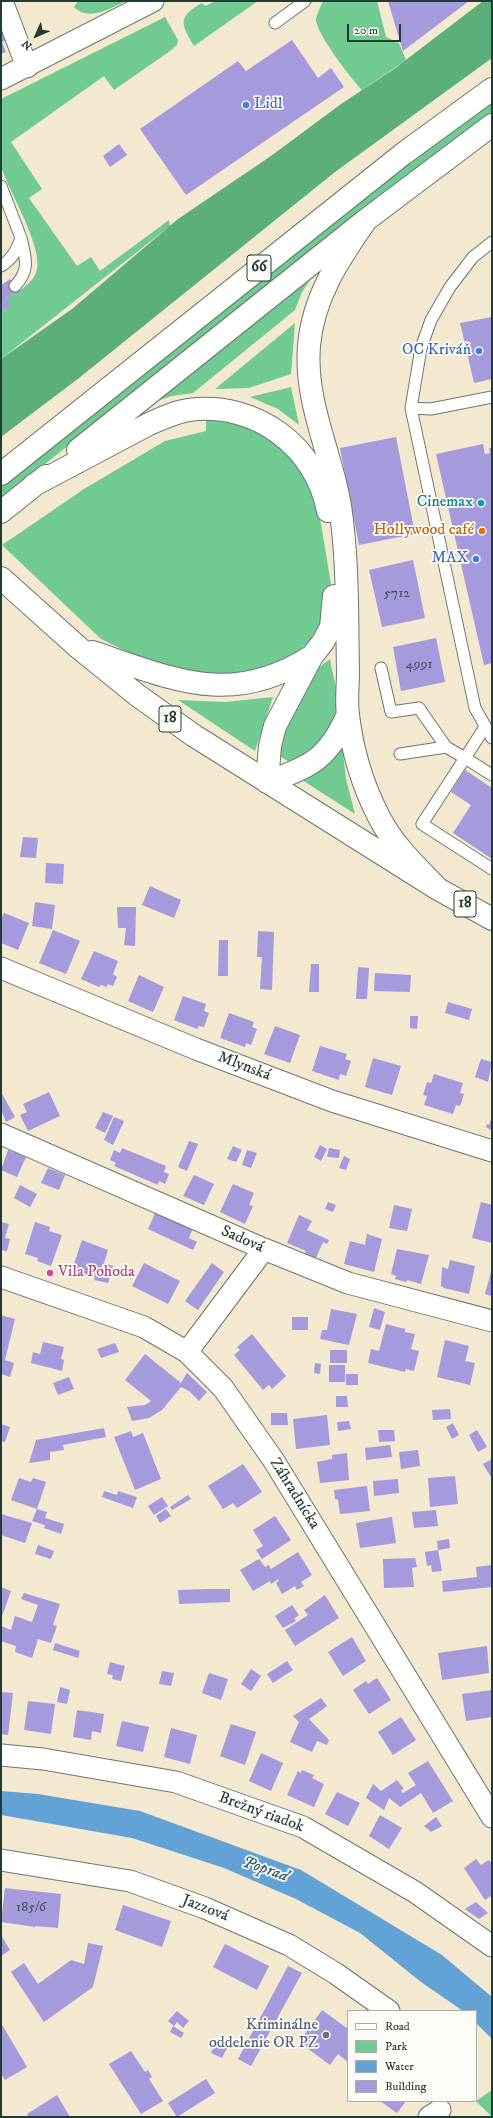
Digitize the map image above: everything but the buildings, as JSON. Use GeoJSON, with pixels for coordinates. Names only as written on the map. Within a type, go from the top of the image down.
{"type":"FeatureCollection","features":[{"type":"Feature","properties":{"kind":"main road","name":"66"},"geometry":{"type":"LineString","coordinates":[[1,474],[403,154],[492,89]]}},
{"type":"Feature","properties":{"kind":"main road","name":"66"},"geometry":{"type":"LineString","coordinates":[[1,512],[366,220],[492,125]]}},
{"type":"Feature","properties":{"kind":"main road"},"geometry":{"type":"LineString","coordinates":[[366,220],[331,274],[318,299],[309,345],[310,382],[316,420],[332,469],[342,520],[348,674],[348,714],[355,752],[365,785],[379,818],[404,854],[438,889]]}},
{"type":"Feature","properties":{"kind":"main road"},"geometry":{"type":"LineString","coordinates":[[34,485],[149,424],[188,410],[226,410],[251,416],[271,426],[299,450],[310,464],[325,495],[337,562],[331,627],[323,642],[312,656],[275,726],[270,746],[267,782],[299,770],[317,760],[330,746],[341,730],[348,714]]}},
{"type":"Feature","properties":{"kind":"main road","name":"18"},"geometry":{"type":"LineString","coordinates":[[5,582],[79,648],[164,715],[267,782],[438,889],[492,919]]}},
{"type":"Feature","properties":{"kind":"main road"},"geometry":{"type":"LineString","coordinates":[[79,648],[179,681],[210,685],[247,683],[273,677],[312,656]]}},
{"type":"Feature","properties":{"kind":"street"},"geometry":{"type":"LineString","coordinates":[[2,1],[27,67]]}},
{"type":"Feature","properties":{"kind":"street"},"geometry":{"type":"LineString","coordinates":[[1,79],[27,67],[152,1]]}},
{"type":"Feature","properties":{"kind":"street","name":"Mlynská"},"geometry":{"type":"LineString","coordinates":[[1,968],[196,1049],[332,1101],[492,1150]]}},
{"type":"Feature","properties":{"kind":"street","name":"Sadová"},"geometry":{"type":"LineString","coordinates":[[1,1134],[264,1249],[348,1283],[492,1321]]}},
{"type":"Feature","properties":{"kind":"street"},"geometry":{"type":"LineString","coordinates":[[187,1352],[264,1249]]}},
{"type":"Feature","properties":{"kind":"street","name":"Záhradnícka"},"geometry":{"type":"LineString","coordinates":[[1,1277],[144,1327],[187,1352],[223,1388],[274,1461],[492,1817]]}},
{"type":"Feature","properties":{"kind":"street","name":"Brežný riadok"},"geometry":{"type":"LineString","coordinates":[[1,1755],[43,1759],[176,1782],[303,1827],[415,1892],[492,1946]]}},
{"type":"Feature","properties":{"kind":"street","name":"Jazzová"},"geometry":{"type":"LineString","coordinates":[[1,1860],[130,1881],[205,1908],[289,1945],[335,1973],[388,2010]]}},
{"type":"Feature","properties":{"kind":"lane"},"geometry":{"type":"LineString","coordinates":[[275,24],[305,1]]}},
{"type":"Feature","properties":{"kind":"lane"},"geometry":{"type":"LineString","coordinates":[[1,186],[21,238],[27,261],[23,277],[14,286]]}},
{"type":"Feature","properties":{"kind":"lane"},"geometry":{"type":"LineString","coordinates":[[1,266],[8,262],[17,250],[21,238]]}},
{"type":"Feature","properties":{"kind":"lane"},"geometry":{"type":"LineString","coordinates":[[492,242],[474,257],[450,287],[431,320],[421,348],[411,408],[475,708],[492,738]]}},
{"type":"Feature","properties":{"kind":"lane"},"geometry":{"type":"LineString","coordinates":[[411,408],[431,409],[492,397]]}},
{"type":"Feature","properties":{"kind":"lane"},"geometry":{"type":"LineString","coordinates":[[381,668],[391,712],[419,708],[446,747],[492,775]]}},
{"type":"Feature","properties":{"kind":"lane"},"geometry":{"type":"LineString","coordinates":[[485,727],[422,824],[492,869]]}},
{"type":"Feature","properties":{"kind":"lane"},"geometry":{"type":"LineString","coordinates":[[400,754],[446,747]]}},
{"type":"Feature","properties":{"kind":"green space"},"geometry":{"type":"Polygon","coordinates":[[[78,1],[126,1],[107,10],[93,14],[80,11],[74,7],[78,1]]]}},
{"type":"Feature","properties":{"kind":"green space"},"geometry":{"type":"Polygon","coordinates":[[[216,1],[258,1],[194,46],[184,26],[185,17],[194,8],[202,3],[205,6],[216,1]]]}},
{"type":"Feature","properties":{"kind":"green space"},"geometry":{"type":"Polygon","coordinates":[[[323,1],[377,1],[386,37],[399,43],[406,60],[362,90],[350,77],[327,45],[317,25],[316,19],[323,1]]]}},
{"type":"Feature","properties":{"kind":"green space"},"geometry":{"type":"Polygon","coordinates":[[[483,1],[492,1],[492,58],[335,172],[79,378],[1,437],[1,359],[72,309],[178,219],[271,156],[341,104],[394,69],[483,1]]]}},
{"type":"Feature","properties":{"kind":"green space"},"geometry":{"type":"Polygon","coordinates":[[[165,17],[178,40],[177,45],[170,51],[114,90],[104,76],[11,142],[42,189],[29,198],[77,266],[91,257],[100,271],[169,220],[170,226],[1,359],[1,312],[11,305],[7,298],[30,282],[35,275],[38,265],[32,238],[2,169],[1,99],[165,17]]]}},
{"type":"Feature","properties":{"kind":"green space"},"geometry":{"type":"Polygon","coordinates":[[[492,101],[492,113],[338,231],[1,499],[1,486],[333,221],[492,101]]]}},
{"type":"Feature","properties":{"kind":"green space"},"geometry":{"type":"Polygon","coordinates":[[[311,279],[302,292],[295,310],[193,393],[172,396],[157,401],[311,279]]]}},
{"type":"Feature","properties":{"kind":"green space"},"geometry":{"type":"Polygon","coordinates":[[[295,323],[291,374],[249,388],[215,389],[295,323]]]}},
{"type":"Feature","properties":{"kind":"green space"},"geometry":{"type":"Polygon","coordinates":[[[291,387],[299,425],[278,409],[250,397],[291,387]]]}},
{"type":"Feature","properties":{"kind":"green space"},"geometry":{"type":"Polygon","coordinates":[[[206,415],[256,424],[306,468],[321,524],[331,584],[324,618],[309,641],[288,663],[256,673],[219,676],[179,673],[140,658],[101,639],[2,545],[84,489],[165,441],[206,431],[206,415]]]}},
{"type":"Feature","properties":{"kind":"green space"},"geometry":{"type":"Polygon","coordinates":[[[330,659],[338,699],[337,715],[334,724],[316,746],[292,764],[277,754],[278,738],[314,671],[330,659]]]}},
{"type":"Feature","properties":{"kind":"green space"},"geometry":{"type":"Polygon","coordinates":[[[273,697],[255,751],[178,700],[225,702],[273,697]]]}},
{"type":"Feature","properties":{"kind":"green space"},"geometry":{"type":"Polygon","coordinates":[[[342,744],[346,779],[355,814],[302,780],[342,744]]]}},
{"type":"Feature","properties":{"kind":"green space"},"geometry":{"type":"Polygon","coordinates":[[[492,2090],[492,2117],[477,2102],[477,2100],[492,2090]]]}},
{"type":"Feature","properties":{"kind":"water","name":"Poprad"},"geometry":{"type":"Polygon","coordinates":[[[1,1791],[38,1794],[140,1811],[301,1870],[442,1955],[492,1997],[492,2039],[477,2024],[477,2010],[462,2010],[421,1982],[360,1933],[296,1899],[224,1868],[132,1838],[1,1815],[1,1791]]]}},
{"type":"Feature","properties":{"kind":"place","name":"Lidl"},"geometry":{"type":"Point","coordinates":[246,105]}},
{"type":"Feature","properties":{"kind":"place","name":"OC Kriváň"},"geometry":{"type":"Point","coordinates":[479,351]}},
{"type":"Feature","properties":{"kind":"place","name":"Cinemax"},"geometry":{"type":"Point","coordinates":[481,503]}},
{"type":"Feature","properties":{"kind":"place","name":"Hollywood café"},"geometry":{"type":"Point","coordinates":[482,531]}},
{"type":"Feature","properties":{"kind":"place","name":"MAX"},"geometry":{"type":"Point","coordinates":[476,559]}},
{"type":"Feature","properties":{"kind":"place","name":"Vila Pohoda"},"geometry":{"type":"Point","coordinates":[50,1273]}},
{"type":"Feature","properties":{"kind":"place","name":"Kriminálne oddelenie OR PZ"},"geometry":{"type":"Point","coordinates":[326,2035]}}]}
